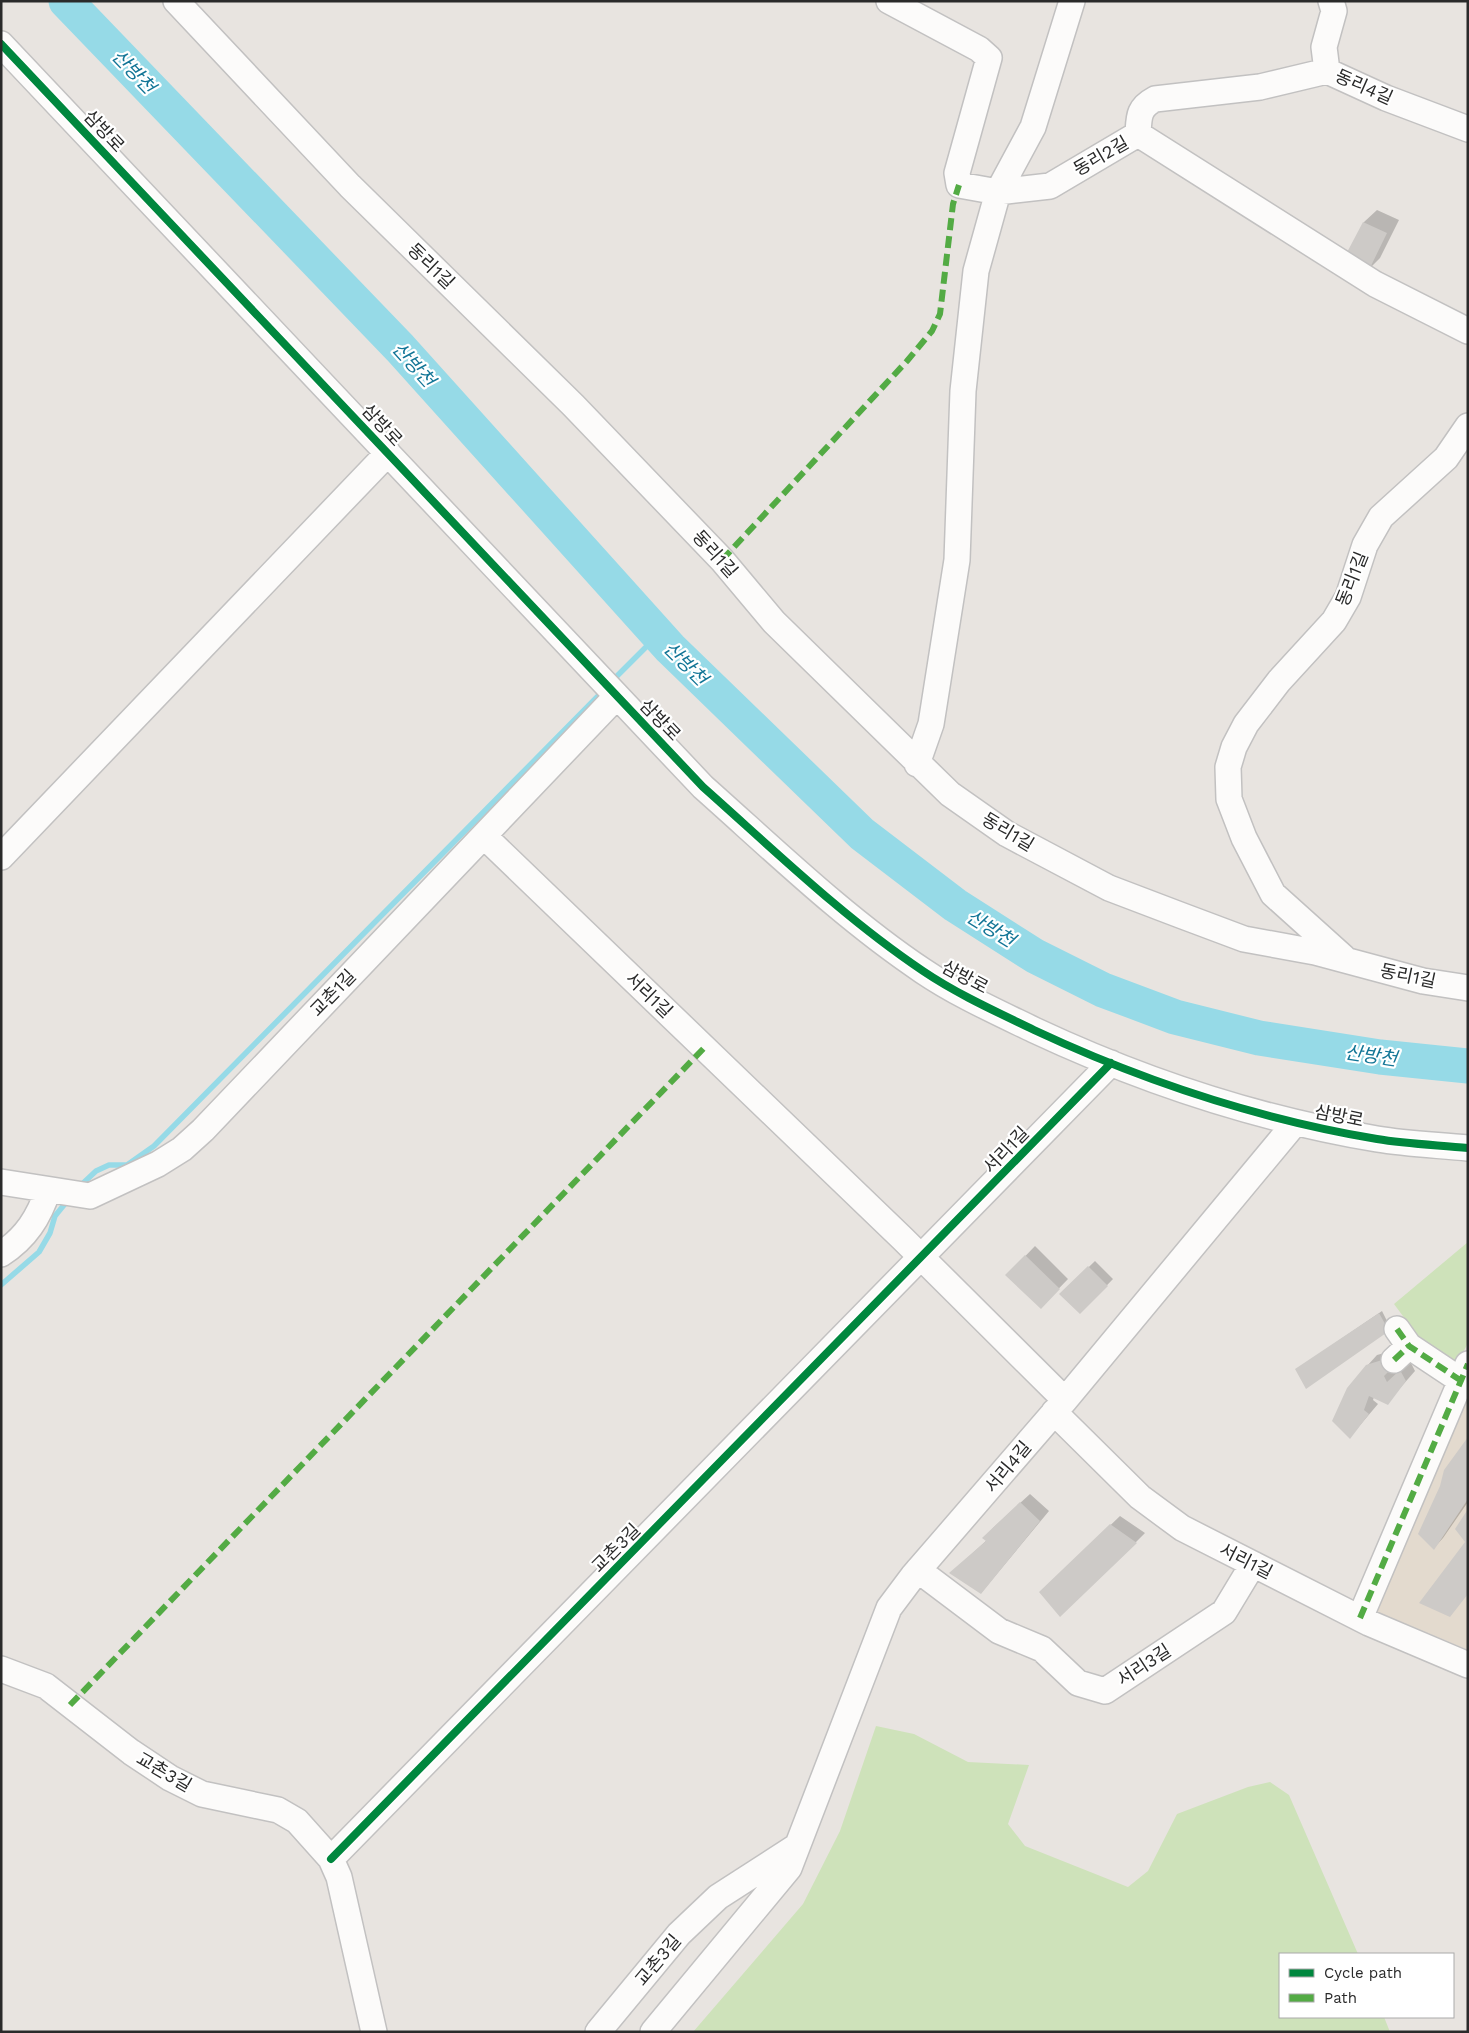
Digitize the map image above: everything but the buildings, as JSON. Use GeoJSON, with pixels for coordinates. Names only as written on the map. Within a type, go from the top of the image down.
{"type":"FeatureCollection","features":[{"type":"Feature","properties":{"kind":"street","name":"동리1길"},"geometry":{"type":"LineString","coordinates":[[176,1],[350,186],[573,405],[722,560],[774,622],[917,764],[950,794],[1007,834],[1108,888],[1244,939],[1315,952],[1423,981],[1468,988]]}},
{"type":"Feature","properties":{"kind":"street","name":"동리2길"},"geometry":{"type":"LineString","coordinates":[[889,1],[979,49],[988,58],[956,174],[959,185],[998,192],[1050,186],[1138,134],[1375,284],[1468,331]]}},
{"type":"Feature","properties":{"kind":"street"},"geometry":{"type":"LineString","coordinates":[[917,764],[930,724],[957,560],[963,391],[976,271],[998,192],[1033,127],[1072,1]]}},
{"type":"Feature","properties":{"kind":"street","name":"동리4길"},"geometry":{"type":"LineString","coordinates":[[1331,1],[1334,11],[1324,47],[1328,71],[1386,98],[1468,129]]}},
{"type":"Feature","properties":{"kind":"street","name":"삼방로"},"geometry":{"type":"LineString","coordinates":[[1,44],[704,787],[767,844],[867,929],[924,972],[1008,1017],[1112,1063],[1210,1099],[1295,1123],[1379,1139],[1468,1148]]}},
{"type":"Feature","properties":{"kind":"street"},"geometry":{"type":"LineString","coordinates":[[1138,134],[1139,112],[1145,104],[1155,99],[1260,87],[1328,71]]}},
{"type":"Feature","properties":{"kind":"street","name":"동리1길"},"geometry":{"type":"LineString","coordinates":[[1348,962],[1273,894],[1244,838],[1229,799],[1228,767],[1234,747],[1246,724],[1334,621],[1348,597],[1365,545],[1381,517],[1446,458],[1468,426]]}},
{"type":"Feature","properties":{"kind":"street"},"geometry":{"type":"LineString","coordinates":[[1,857],[388,453]]}},
{"type":"Feature","properties":{"kind":"street","name":"교촌1길"},"geometry":{"type":"LineString","coordinates":[[1,1182],[88,1195],[116,1185],[158,1164],[182,1149],[196,1137],[616,696]]}},
{"type":"Feature","properties":{"kind":"street","name":"서리1길"},"geometry":{"type":"LineString","coordinates":[[484,836],[922,1258],[1059,1406],[1140,1498],[1182,1528],[1360,1618],[1468,1665]]}},
{"type":"Feature","properties":{"kind":"street","name":"서리1길"},"geometry":{"type":"LineString","coordinates":[[922,1258],[1112,1063]]}},
{"type":"Feature","properties":{"kind":"street","name":"서리4길"},"geometry":{"type":"LineString","coordinates":[[653,2032],[771,1891],[797,1850],[889,1608],[918,1570],[1059,1406],[1295,1123]]}},
{"type":"Feature","properties":{"kind":"street"},"geometry":{"type":"LineString","coordinates":[[1,1254],[11,1248],[39,1216],[54,1191]]}},
{"type":"Feature","properties":{"kind":"street","name":"교촌3길"},"geometry":{"type":"LineString","coordinates":[[331,1860],[922,1258]]}},
{"type":"Feature","properties":{"kind":"street"},"geometry":{"type":"LineString","coordinates":[[1360,1618],[1464,1372],[1400,1345]]}},
{"type":"Feature","properties":{"kind":"street","name":"서리3길"},"geometry":{"type":"LineString","coordinates":[[918,1570],[999,1631],[1042,1649],[1078,1682],[1104,1691],[1224,1612],[1253,1564]]}},
{"type":"Feature","properties":{"kind":"street","name":"교촌3길"},"geometry":{"type":"LineString","coordinates":[[1,1669],[46,1686],[131,1752],[170,1778],[202,1794],[278,1810],[297,1821],[331,1860],[339,1877],[374,2032]]}},
{"type":"Feature","properties":{"kind":"street","name":"교촌3길"},"geometry":{"type":"LineString","coordinates":[[598,2032],[679,1934],[712,1903],[797,1850]]}},
{"type":"Feature","properties":{"kind":"shaded area"},"geometry":{"type":"Polygon","coordinates":[[[1468,1377],[1468,1650],[1374,1611],[1468,1377]]]}},
{"type":"Feature","properties":{"kind":"green space"},"geometry":{"type":"Polygon","coordinates":[[[1468,1242],[1468,1343],[1456,1366],[1417,1335],[1394,1304],[1468,1242]]]}},
{"type":"Feature","properties":{"kind":"green space"},"geometry":{"type":"Polygon","coordinates":[[[876,1726],[914,1734],[968,1762],[1029,1765],[1008,1824],[1025,1846],[1128,1887],[1148,1871],[1177,1814],[1248,1787],[1270,1782],[1289,1795],[1358,1953],[1279,1953],[1279,2018],[1384,2018],[1390,2032],[693,2032],[803,1904],[840,1831],[876,1726]]]}},
{"type":"Feature","properties":{"kind":"waterway","name":"산방천"},"geometry":{"type":"LineString","coordinates":[[66,1],[400,348],[670,648],[862,834],[955,905],[1035,956],[1103,990],[1175,1017],[1259,1038],[1380,1057],[1468,1066]]}},
{"type":"Feature","properties":{"kind":"waterway"},"geometry":{"type":"LineString","coordinates":[[611,682],[658,635]]}},
{"type":"Feature","properties":{"kind":"waterway"},"geometry":{"type":"LineString","coordinates":[[79,1187],[96,1171],[109,1165],[127,1165],[154,1146],[603,691]]}},
{"type":"Feature","properties":{"kind":"waterway"},"geometry":{"type":"LineString","coordinates":[[1,1285],[39,1252],[50,1233],[55,1216],[68,1200]]}},
{"type":"Feature","properties":{"kind":"marked path"},"geometry":{"type":"LineString","coordinates":[[722,560],[907,361],[932,331],[940,314],[953,204],[959,185]]}},
{"type":"Feature","properties":{"kind":"marked path"},"geometry":{"type":"LineString","coordinates":[[70,1705],[704,1048]]}},
{"type":"Feature","properties":{"kind":"marked path"},"geometry":{"type":"LineString","coordinates":[[1397,1329],[1409,1346],[1460,1380]]}},
{"type":"Feature","properties":{"kind":"marked path"},"geometry":{"type":"LineString","coordinates":[[1394,1360],[1409,1346]]}},
{"type":"Feature","properties":{"kind":"marked path"},"geometry":{"type":"LineString","coordinates":[[1360,1618],[1468,1364]]}},
{"type":"Feature","properties":{"kind":"cycle path"},"geometry":{"type":"LineString","coordinates":[[1,44],[703,787],[810,883],[865,929],[923,971],[963,995],[1075,1049],[1159,1082],[1245,1109],[1333,1131],[1388,1141],[1468,1148]]}},
{"type":"Feature","properties":{"kind":"cycle path"},"geometry":{"type":"LineString","coordinates":[[331,1859],[1111,1063]]}}]}
